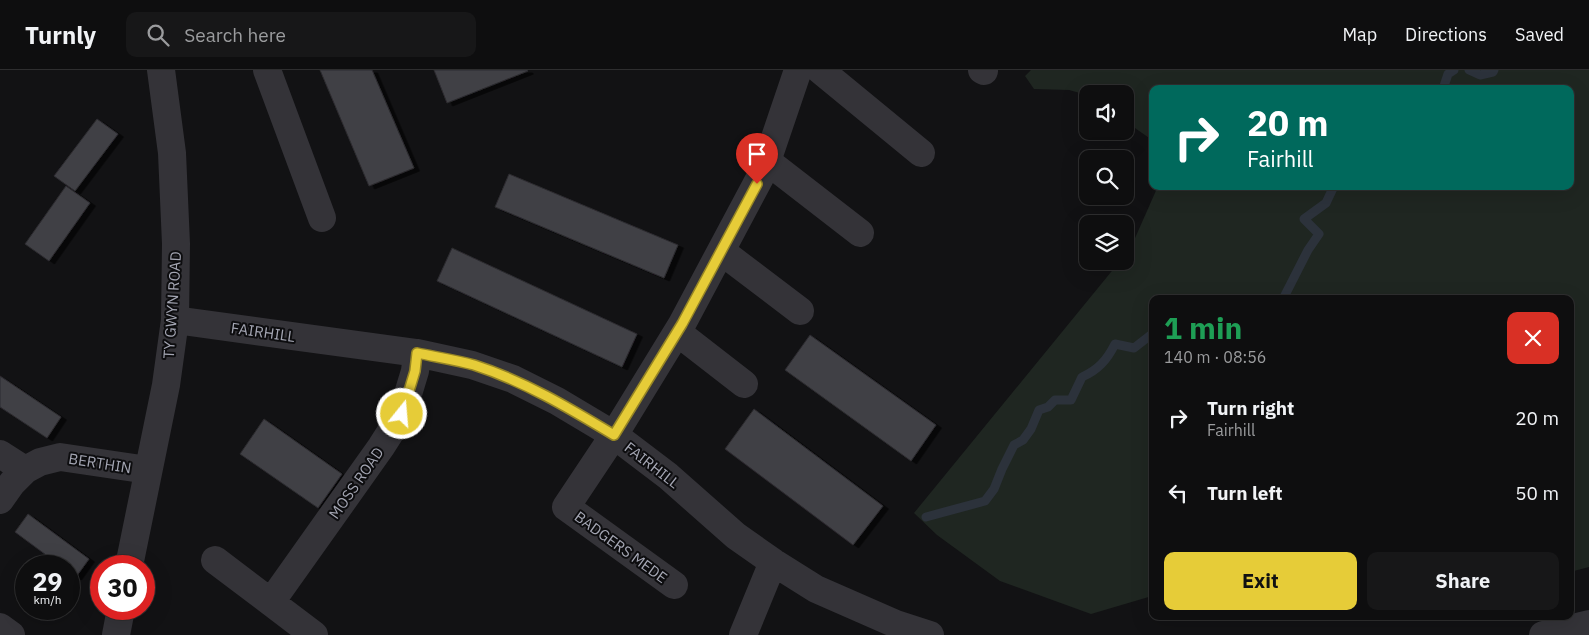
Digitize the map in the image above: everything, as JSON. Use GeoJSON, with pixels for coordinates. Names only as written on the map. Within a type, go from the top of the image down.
{"type":"FeatureCollection","features":[{"type":"Feature","properties":{"kind":"street","name":"TY GWYN ROAD"},"geometry":{"type":"LineString","coordinates":[[131,555],[166,385],[175,320],[176,244],[172,154],[164,70]]}},
{"type":"Feature","properties":{"kind":"street"},"geometry":{"type":"LineString","coordinates":[[267,70],[322,218]]}},
{"type":"Feature","properties":{"kind":"street"},"geometry":{"type":"LineString","coordinates":[[614,435],[677,332],[767,161],[798,70]]}},
{"type":"Feature","properties":{"kind":"street"},"geometry":{"type":"LineString","coordinates":[[820,70],[921,153]]}},
{"type":"Feature","properties":{"kind":"street"},"geometry":{"type":"LineString","coordinates":[[767,161],[860,233]]}},
{"type":"Feature","properties":{"kind":"street"},"geometry":{"type":"LineString","coordinates":[[721,251],[800,311]]}},
{"type":"Feature","properties":{"kind":"street","name":"FAIRHILL"},"geometry":{"type":"LineString","coordinates":[[175,320],[417,353],[472,365],[512,379],[557,401],[614,435],[668,476],[736,536],[816,589],[896,624],[930,635]]}},
{"type":"Feature","properties":{"kind":"street"},"geometry":{"type":"LineString","coordinates":[[677,332],[744,384]]}},
{"type":"Feature","properties":{"kind":"street","name":"MOSS ROAD"},"geometry":{"type":"LineString","coordinates":[[271,602],[381,447],[402,414],[415,371],[417,353]]}},
{"type":"Feature","properties":{"kind":"street","name":"BADGERS MEDE"},"geometry":{"type":"LineString","coordinates":[[614,435],[566,507],[674,584]]}},
{"type":"Feature","properties":{"kind":"street"},"geometry":{"type":"LineString","coordinates":[[0,454],[25,470]]}},
{"type":"Feature","properties":{"kind":"street","name":"BERTHIN"},"geometry":{"type":"LineString","coordinates":[[0,500],[12,483],[25,470],[40,462],[60,457],[148,470]]}},
{"type":"Feature","properties":{"kind":"street"},"geometry":{"type":"LineString","coordinates":[[215,560],[314,635]]}},
{"type":"Feature","properties":{"kind":"street"},"geometry":{"type":"LineString","coordinates":[[743,635],[773,562]]}},
{"type":"Feature","properties":{"kind":"street"},"geometry":{"type":"LineString","coordinates":[[116,635],[119,620]]}},
{"type":"Feature","properties":{"kind":"street"},"geometry":{"type":"LineString","coordinates":[[1543,635],[1589,624]]}},
{"type":"Feature","properties":{"kind":"street"},"geometry":{"type":"LineString","coordinates":[[0,627],[11,635]]}},
{"type":"Feature","properties":{"kind":"shaded area"},"geometry":{"type":"Polygon","coordinates":[[[1031,70],[1589,70],[1589,567],[1574,571],[1574,295],[1149,295],[1149,597],[1091,614],[1000,581],[937,535],[914,513],[1113,270],[1134,270],[1134,240],[1156,190],[1574,190],[1574,85],[1149,85],[1149,138],[1134,127],[1134,85],[1079,85],[1079,93],[1069,90],[1034,89],[1025,76],[1031,70]]]}},
{"type":"Feature","properties":{"kind":"building"},"geometry":{"type":"Polygon","coordinates":[[[320,70],[372,70],[414,168],[369,186],[320,70]]]}},
{"type":"Feature","properties":{"kind":"building"},"geometry":{"type":"Polygon","coordinates":[[[434,70],[527,70],[528,71],[447,103],[434,70]]]}},
{"type":"Feature","properties":{"kind":"building"},"geometry":{"type":"Polygon","coordinates":[[[97,119],[118,134],[75,191],[54,176],[97,119]]]}},
{"type":"Feature","properties":{"kind":"building"},"geometry":{"type":"Polygon","coordinates":[[[509,174],[678,245],[664,278],[495,207],[509,174]]]}},
{"type":"Feature","properties":{"kind":"building"},"geometry":{"type":"Polygon","coordinates":[[[66,186],[90,203],[49,261],[25,244],[66,186]]]}},
{"type":"Feature","properties":{"kind":"building"},"geometry":{"type":"Polygon","coordinates":[[[452,248],[637,334],[622,367],[437,281],[452,248]]]}},
{"type":"Feature","properties":{"kind":"building"},"geometry":{"type":"Polygon","coordinates":[[[810,335],[936,425],[911,461],[785,370],[810,335]]]}},
{"type":"Feature","properties":{"kind":"building"},"geometry":{"type":"Polygon","coordinates":[[[0,376],[61,417],[47,438],[0,407],[0,376]]]}},
{"type":"Feature","properties":{"kind":"building"},"geometry":{"type":"Polygon","coordinates":[[[754,409],[883,506],[853,545],[725,449],[754,409]]]}},
{"type":"Feature","properties":{"kind":"building"},"geometry":{"type":"Polygon","coordinates":[[[264,419],[342,474],[318,508],[240,454],[264,419]]]}},
{"type":"Feature","properties":{"kind":"building"},"geometry":{"type":"Polygon","coordinates":[[[28,514],[89,559],[80,571],[80,555],[46,555],[15,532],[28,514]]]}},
{"type":"Feature","properties":{"kind":"waterway"},"geometry":{"type":"LineString","coordinates":[[1444,85],[1448,74],[1454,70]]}},
{"type":"Feature","properties":{"kind":"waterway"},"geometry":{"type":"LineString","coordinates":[[1469,70],[1480,75],[1493,72],[1494,70]]}},
{"type":"Feature","properties":{"kind":"waterway"},"geometry":{"type":"LineString","coordinates":[[1285,295],[1308,250],[1319,234],[1304,219],[1326,203],[1332,190]]}},
{"type":"Feature","properties":{"kind":"waterway"},"geometry":{"type":"LineString","coordinates":[[926,517],[985,501],[994,489],[1014,445],[1023,440],[1031,429],[1039,410],[1048,407],[1055,400],[1071,400],[1082,377],[1102,364],[1115,344],[1134,348],[1149,336]]}},
{"type":"Feature","properties":{"kind":"route"},"geometry":{"type":"LineString","coordinates":[[402,414],[415,371],[417,353],[472,365],[512,379],[557,401],[614,435],[682,324],[757,184]]}}]}
